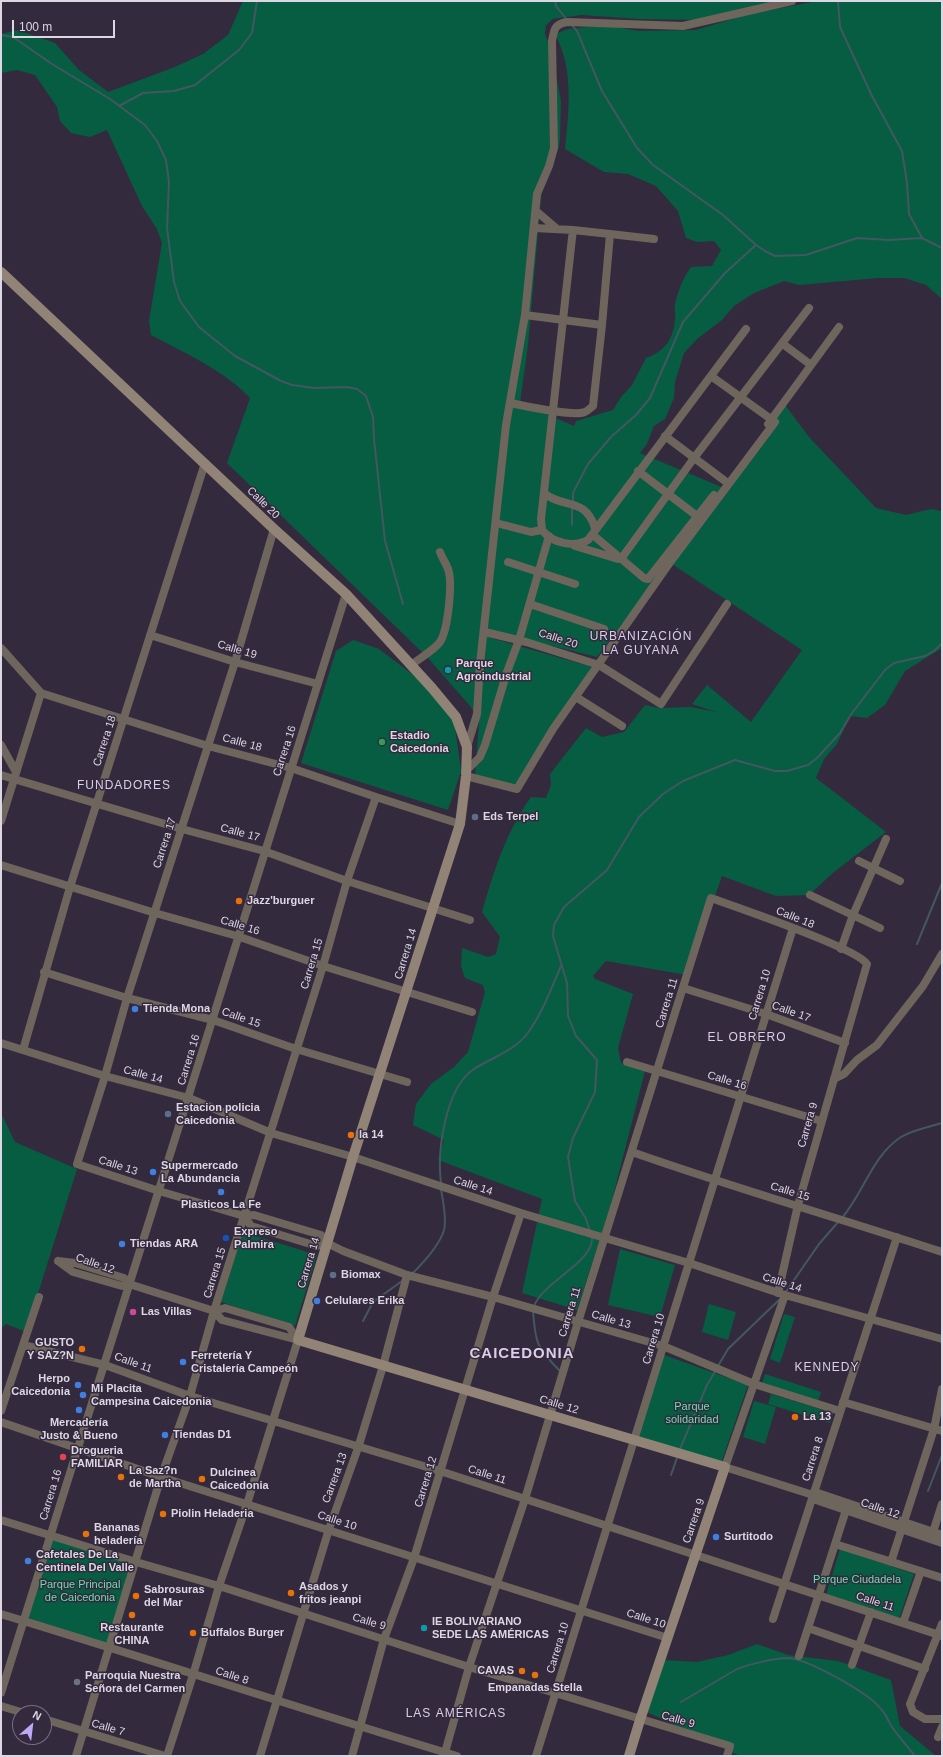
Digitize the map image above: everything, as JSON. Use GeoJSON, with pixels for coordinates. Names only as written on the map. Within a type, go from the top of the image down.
{"type":"FeatureCollection","features":[{"type":"Feature","properties":{"kind":"main road","name":"Calle 20"},"geometry":{"type":"LineString","coordinates":[[1,272],[274,529],[346,594],[456,717],[467,747],[466,774]]}},
{"type":"Feature","properties":{"kind":"main road","name":"Carrera 14"},"geometry":{"type":"LineString","coordinates":[[298,1340],[353,1157],[407,992],[432,907],[460,824],[466,774]]}},
{"type":"Feature","properties":{"kind":"main road","name":"Calle 12"},"geometry":{"type":"LineString","coordinates":[[298,1340],[725,1467]]}},
{"type":"Feature","properties":{"kind":"main road","name":"Carrera 9"},"geometry":{"type":"LineString","coordinates":[[629,1756],[725,1467]]}},
{"type":"Feature","properties":{"kind":"street"},"geometry":{"type":"LineString","coordinates":[[467,747],[477,714],[480,664],[485,632],[496,522],[510,403],[525,315],[537,194],[549,166],[554,148],[552,40],[557,25],[567,22],[683,26],[792,1]]}},
{"type":"Feature","properties":{"kind":"street"},"geometry":{"type":"LineString","coordinates":[[536,212],[556,228]]}},
{"type":"Feature","properties":{"kind":"street"},"geometry":{"type":"LineString","coordinates":[[534,228],[556,228],[654,239]]}},
{"type":"Feature","properties":{"kind":"street"},"geometry":{"type":"LineString","coordinates":[[572,230],[554,410],[542,509],[542,530],[549,536],[572,545],[620,559]]}},
{"type":"Feature","properties":{"kind":"street"},"geometry":{"type":"LineString","coordinates":[[510,403],[574,414],[586,412],[593,406],[610,234]]}},
{"type":"Feature","properties":{"kind":"street"},"geometry":{"type":"LineString","coordinates":[[620,559],[694,458],[783,344],[809,308]]}},
{"type":"Feature","properties":{"kind":"street"},"geometry":{"type":"LineString","coordinates":[[525,315],[602,325]]}},
{"type":"Feature","properties":{"kind":"street"},"geometry":{"type":"LineString","coordinates":[[591,517],[594,532],[620,559],[644,578],[648,579],[725,481],[839,327]]}},
{"type":"Feature","properties":{"kind":"street"},"geometry":{"type":"LineString","coordinates":[[572,545],[580,544],[594,532],[638,471],[746,329]]}},
{"type":"Feature","properties":{"kind":"street"},"geometry":{"type":"LineString","coordinates":[[783,344],[811,365]]}},
{"type":"Feature","properties":{"kind":"street"},"geometry":{"type":"LineString","coordinates":[[549,536],[519,640],[507,672],[485,745],[480,757],[466,774],[518,789],[553,729],[671,561],[775,422],[711,376]]}},
{"type":"Feature","properties":{"kind":"street"},"geometry":{"type":"LineString","coordinates":[[665,436],[725,481]]}},
{"type":"Feature","properties":{"kind":"street","name":"Carrera 18"},"geometry":{"type":"LineString","coordinates":[[23,1050],[44,972],[70,886],[205,463]]}},
{"type":"Feature","properties":{"kind":"street"},"geometry":{"type":"LineString","coordinates":[[638,471],[697,516]]}},
{"type":"Feature","properties":{"kind":"street"},"geometry":{"type":"LineString","coordinates":[[544,494],[554,501],[575,504],[591,517],[603,518]]}},
{"type":"Feature","properties":{"kind":"street"},"geometry":{"type":"LineString","coordinates":[[542,509],[554,501]]}},
{"type":"Feature","properties":{"kind":"street"},"geometry":{"type":"LineString","coordinates":[[496,522],[531,532],[542,530]]}},
{"type":"Feature","properties":{"kind":"street","name":"Carrera 17"},"geometry":{"type":"LineString","coordinates":[[77,1164],[105,1076],[127,998],[235,662],[274,529]]}},
{"type":"Feature","properties":{"kind":"street"},"geometry":{"type":"LineString","coordinates":[[411,665],[432,650],[440,641],[445,631],[449,614],[449,570],[440,552]]}},
{"type":"Feature","properties":{"kind":"street"},"geometry":{"type":"LineString","coordinates":[[508,562],[575,584]]}},
{"type":"Feature","properties":{"kind":"street","name":"Carrera 16"},"geometry":{"type":"LineString","coordinates":[[1,1693],[189,1098],[237,936],[346,594]]}},
{"type":"Feature","properties":{"kind":"street"},"geometry":{"type":"LineString","coordinates":[[530,604],[604,629]]}},
{"type":"Feature","properties":{"kind":"street","name":"Calle 20"},"geometry":{"type":"LineString","coordinates":[[485,632],[519,640],[599,665],[661,704],[727,604]]}},
{"type":"Feature","properties":{"kind":"street","name":"Calle 19"},"geometry":{"type":"LineString","coordinates":[[150,635],[235,662],[318,684]]}},
{"type":"Feature","properties":{"kind":"street"},"geometry":{"type":"LineString","coordinates":[[1,648],[41,692],[1,821]]}},
{"type":"Feature","properties":{"kind":"street","name":"Calle 18"},"geometry":{"type":"LineString","coordinates":[[41,692],[208,746],[291,768],[376,798],[460,824]]}},
{"type":"Feature","properties":{"kind":"street"},"geometry":{"type":"LineString","coordinates":[[576,697],[622,726]]}},
{"type":"Feature","properties":{"kind":"street"},"geometry":{"type":"LineString","coordinates":[[1,745],[15,775]]}},
{"type":"Feature","properties":{"kind":"street","name":"Calle 17"},"geometry":{"type":"LineString","coordinates":[[1,775],[15,775],[182,829],[264,851],[348,881],[470,920]]}},
{"type":"Feature","properties":{"kind":"street","name":"Carrera 15"},"geometry":{"type":"LineString","coordinates":[[76,1756],[161,1477],[190,1396],[214,1311],[271,1133],[348,881],[376,798]]}},
{"type":"Feature","properties":{"kind":"street"},"geometry":{"type":"LineString","coordinates":[[841,949],[853,915],[886,839]]}},
{"type":"Feature","properties":{"kind":"street"},"geometry":{"type":"LineString","coordinates":[[859,861],[900,881]]}},
{"type":"Feature","properties":{"kind":"street","name":"Calle 16"},"geometry":{"type":"LineString","coordinates":[[1,865],[155,913],[237,936],[323,966],[472,1012]]}},
{"type":"Feature","properties":{"kind":"street"},"geometry":{"type":"LineString","coordinates":[[810,895],[880,928]]}},
{"type":"Feature","properties":{"kind":"street","name":"Calle 18"},"geometry":{"type":"LineString","coordinates":[[711,898],[793,928],[862,958],[867,964]]}},
{"type":"Feature","properties":{"kind":"street","name":"Carrera 11"},"geometry":{"type":"LineString","coordinates":[[445,1754],[470,1667],[525,1499],[578,1322],[711,898]]}},
{"type":"Feature","properties":{"kind":"street","name":"Carrera 10"},"geometry":{"type":"LineString","coordinates":[[536,1756],[793,928]]}},
{"type":"Feature","properties":{"kind":"street"},"geometry":{"type":"LineString","coordinates":[[834,1079],[844,1074],[857,1060],[877,1045],[923,986],[942,954]]}},
{"type":"Feature","properties":{"kind":"street","name":"Carrera 9"},"geometry":{"type":"LineString","coordinates":[[725,1467],[754,1384],[781,1294],[798,1205],[867,964]]}},
{"type":"Feature","properties":{"kind":"street","name":"Calle 15"},"geometry":{"type":"LineString","coordinates":[[44,972],[127,998],[212,1020],[296,1049],[407,1082]]}},
{"type":"Feature","properties":{"kind":"street","name":"Calle 17"},"geometry":{"type":"LineString","coordinates":[[683,988],[766,1014],[845,1043]]}},
{"type":"Feature","properties":{"kind":"street","name":"Calle 14"},"geometry":{"type":"LineString","coordinates":[[1,1043],[105,1076],[189,1098],[271,1133],[353,1157],[521,1213],[688,1263],[781,1294],[942,1339]]}},
{"type":"Feature","properties":{"kind":"street","name":"Calle 16"},"geometry":{"type":"LineString","coordinates":[[627,1062],[821,1121]]}},
{"type":"Feature","properties":{"kind":"street","name":"Calle 15"},"geometry":{"type":"LineString","coordinates":[[632,1152],[714,1181],[798,1205],[942,1252]]}},
{"type":"Feature","properties":{"kind":"street","name":"Calle 13"},"geometry":{"type":"LineString","coordinates":[[77,1164],[159,1191],[244,1216],[254,1215],[321,1235],[327,1243],[343,1251],[407,1275],[493,1297],[663,1346],[754,1384],[840,1411]]}},
{"type":"Feature","properties":{"kind":"street","name":"Carrera 12"},"geometry":{"type":"LineString","coordinates":[[352,1756],[384,1639],[414,1558],[493,1297],[521,1213]]}},
{"type":"Feature","properties":{"kind":"street","name":"Calle 13"},"geometry":{"type":"LineString","coordinates":[[244,1216],[251,1226],[317,1246],[327,1243]]}},
{"type":"Feature","properties":{"kind":"street","name":"Carrera 8"},"geometry":{"type":"LineString","coordinates":[[773,1619],[897,1237]]}},
{"type":"Feature","properties":{"kind":"street","name":"Calle 12"},"geometry":{"type":"LineString","coordinates":[[130,1284],[122,1286],[73,1272],[58,1261],[75,1263],[124,1278],[130,1284],[214,1311],[222,1320],[298,1340]]}},
{"type":"Feature","properties":{"kind":"street","name":"Carrera 13"},"geometry":{"type":"LineString","coordinates":[[260,1756],[278,1702],[302,1613],[329,1529],[358,1448],[383,1366],[407,1275]]}},
{"type":"Feature","properties":{"kind":"street"},"geometry":{"type":"LineString","coordinates":[[1,1411],[39,1297]]}},
{"type":"Feature","properties":{"kind":"street","name":"Calle 12"},"geometry":{"type":"LineString","coordinates":[[214,1311],[225,1308],[289,1327],[298,1340]]}},
{"type":"Feature","properties":{"kind":"street","name":"Carrera 14"},"geometry":{"type":"LineString","coordinates":[[166,1756],[194,1675],[219,1586],[247,1504],[298,1340]]}},
{"type":"Feature","properties":{"kind":"street","name":"Calle 11"},"geometry":{"type":"LineString","coordinates":[[23,1345],[105,1365],[190,1396],[358,1448],[440,1471],[940,1635]]}},
{"type":"Feature","properties":{"kind":"street"},"geometry":{"type":"LineString","coordinates":[[891,1562],[934,1429],[942,1389]]}},
{"type":"Feature","properties":{"kind":"street"},"geometry":{"type":"LineString","coordinates":[[843,1402],[942,1431]]}},
{"type":"Feature","properties":{"kind":"street","name":"Calle 10"},"geometry":{"type":"LineString","coordinates":[[1,1422],[78,1447],[161,1477],[329,1529],[414,1558],[668,1638]]}},
{"type":"Feature","properties":{"kind":"street","name":"Calle 12"},"geometry":{"type":"LineString","coordinates":[[725,1467],[813,1495],[818,1493],[942,1543]]}},
{"type":"Feature","properties":{"kind":"street","name":"Calle 12"},"geometry":{"type":"LineString","coordinates":[[813,1495],[816,1500],[846,1510],[942,1535]]}},
{"type":"Feature","properties":{"kind":"street"},"geometry":{"type":"LineString","coordinates":[[933,1532],[942,1504]]}},
{"type":"Feature","properties":{"kind":"street"},"geometry":{"type":"LineString","coordinates":[[799,1656],[846,1510]]}},
{"type":"Feature","properties":{"kind":"street","name":"Calle 9"},"geometry":{"type":"LineString","coordinates":[[1,1520],[219,1586],[640,1720],[730,1746],[727,1756]]}},
{"type":"Feature","properties":{"kind":"street"},"geometry":{"type":"LineString","coordinates":[[835,1544],[942,1578]]}},
{"type":"Feature","properties":{"kind":"street"},"geometry":{"type":"LineString","coordinates":[[903,1623],[921,1571]]}},
{"type":"Feature","properties":{"kind":"street"},"geometry":{"type":"LineString","coordinates":[[852,1665],[871,1612]]}},
{"type":"Feature","properties":{"kind":"street","name":"Calle 8"},"geometry":{"type":"LineString","coordinates":[[1,1614],[109,1647],[278,1702],[360,1726],[445,1754],[457,1756]]}},
{"type":"Feature","properties":{"kind":"street"},"geometry":{"type":"LineString","coordinates":[[942,1624],[940,1635],[910,1704],[913,1712],[925,1719],[942,1719]]}},
{"type":"Feature","properties":{"kind":"street"},"geometry":{"type":"LineString","coordinates":[[808,1628],[925,1669]]}},
{"type":"Feature","properties":{"kind":"street"},"geometry":{"type":"LineString","coordinates":[[1,1706],[12,1709]]}},
{"type":"Feature","properties":{"kind":"street","name":"Calle 7"},"geometry":{"type":"LineString","coordinates":[[52,1722],[166,1756]]}},
{"type":"Feature","properties":{"kind":"street"},"geometry":{"type":"LineString","coordinates":[[938,1737],[942,1727]]}},
{"type":"Feature","properties":{"kind":"green space"},"geometry":{"type":"Polygon","coordinates":[[[243,1],[783,1],[702,20],[640,19],[581,15],[553,19],[546,25],[545,34],[551,50],[561,101],[560,139],[559,147],[542,187],[528,345],[520,403],[574,426],[576,421],[613,410],[621,397],[632,385],[646,358],[658,352],[670,339],[674,326],[676,299],[688,271],[691,267],[712,266],[721,250],[714,241],[697,242],[686,238],[678,211],[656,186],[628,174],[604,172],[565,149],[569,105],[568,76],[561,47],[555,34],[568,29],[606,25],[638,31],[696,30],[746,15],[817,1],[942,1],[942,299],[926,285],[904,278],[878,278],[799,285],[784,281],[754,293],[734,306],[722,320],[697,339],[684,353],[675,382],[674,398],[665,419],[654,426],[647,444],[640,453],[724,488],[785,405],[809,437],[876,508],[906,515],[931,509],[942,511],[942,648],[905,671],[885,705],[867,718],[850,716],[837,744],[824,759],[816,778],[886,832],[834,872],[809,895],[776,896],[722,876],[687,975],[606,961],[593,976],[595,979],[633,994],[618,1048],[621,1063],[645,1071],[611,1204],[577,1310],[522,1293],[542,1199],[438,1160],[444,1140],[413,1125],[416,1104],[431,1084],[454,1067],[468,1052],[485,992],[483,985],[465,978],[461,966],[462,948],[488,957],[496,954],[500,937],[482,912],[502,852],[514,824],[522,810],[531,797],[546,798],[551,785],[550,774],[586,728],[602,737],[624,732],[645,705],[659,708],[691,707],[716,712],[692,704],[707,685],[751,722],[802,650],[669,562],[597,657],[492,631],[491,638],[592,667],[517,786],[475,776],[479,722],[471,707],[427,657],[227,463],[250,398],[229,379],[189,355],[151,335],[149,321],[162,243],[157,229],[142,206],[107,130],[90,137],[71,133],[60,121],[57,107],[35,75],[17,70],[1,73],[1,34],[18,30],[55,43],[79,70],[108,92],[175,67],[203,54],[228,35],[243,1]]]}},
{"type":"Feature","properties":{"kind":"green space","name":"Estadio Caicedonia"},"geometry":{"type":"Polygon","coordinates":[[[353,640],[379,649],[424,683],[454,720],[461,771],[448,810],[301,763],[336,651],[353,640]]]}},
{"type":"Feature","properties":{"kind":"green space"},"geometry":{"type":"Polygon","coordinates":[[[1,1113],[15,1142],[77,1169],[26,1332],[6,1324],[1,1328],[1,1113]]]}},
{"type":"Feature","properties":{"kind":"green space"},"geometry":{"type":"Polygon","coordinates":[[[243,1232],[317,1255],[295,1326],[221,1302],[243,1232]]]}},
{"type":"Feature","properties":{"kind":"green space"},"geometry":{"type":"Polygon","coordinates":[[[620,1249],[675,1265],[660,1317],[608,1305],[620,1249]]]}},
{"type":"Feature","properties":{"kind":"green space"},"geometry":{"type":"Polygon","coordinates":[[[709,1304],[736,1312],[728,1340],[702,1332],[709,1304]]]}},
{"type":"Feature","properties":{"kind":"green space"},"geometry":{"type":"Polygon","coordinates":[[[784,1314],[795,1317],[780,1363],[770,1359],[784,1314]]]}},
{"type":"Feature","properties":{"kind":"green space","name":"Parque solidaridad"},"geometry":{"type":"Polygon","coordinates":[[[664,1355],[748,1385],[719,1469],[636,1441],[664,1355]]]}},
{"type":"Feature","properties":{"kind":"green space"},"geometry":{"type":"Polygon","coordinates":[[[765,1374],[821,1392],[818,1402],[762,1384],[765,1374]]]}},
{"type":"Feature","properties":{"kind":"green space"},"geometry":{"type":"Polygon","coordinates":[[[771,1394],[833,1413],[830,1423],[768,1404],[771,1394]]]}},
{"type":"Feature","properties":{"kind":"green space"},"geometry":{"type":"Polygon","coordinates":[[[754,1401],[776,1407],[765,1444],[743,1437],[754,1401]]]}},
{"type":"Feature","properties":{"kind":"green space","name":"Parque Principal de Caicedonia"},"geometry":{"type":"Polygon","coordinates":[[[50,1536],[136,1562],[109,1647],[24,1621],[50,1536]]]}},
{"type":"Feature","properties":{"kind":"green space","name":"Parque Ciudadela"},"geometry":{"type":"Polygon","coordinates":[[[840,1549],[914,1574],[899,1619],[826,1595],[840,1549]]]}},
{"type":"Feature","properties":{"kind":"green space"},"geometry":{"type":"Polygon","coordinates":[[[757,1644],[788,1655],[838,1661],[891,1680],[900,1726],[936,1756],[740,1756],[647,1712],[663,1660],[697,1662],[728,1655],[757,1644]]]}},
{"type":"Feature","properties":{"kind":"waterway"},"geometry":{"type":"LineString","coordinates":[[119,106],[143,93],[174,91],[195,85],[239,50],[252,33],[257,1]]}},
{"type":"Feature","properties":{"kind":"waterway"},"geometry":{"type":"LineString","coordinates":[[555,1],[556,6],[567,20]]}},
{"type":"Feature","properties":{"kind":"waterway"},"geometry":{"type":"LineString","coordinates":[[838,1],[840,27],[872,96],[902,151],[907,183],[909,214],[922,238]]}},
{"type":"Feature","properties":{"kind":"waterway"},"geometry":{"type":"LineString","coordinates":[[571,24],[577,31],[602,91],[637,148],[653,165],[723,215],[756,245],[765,251],[775,256],[806,255],[857,238],[889,240],[922,238],[942,248]]}},
{"type":"Feature","properties":{"kind":"waterway"},"geometry":{"type":"LineString","coordinates":[[1,35],[13,37],[52,64],[110,99],[145,125],[157,141],[166,160],[169,182],[167,228],[174,282],[180,301],[199,327],[235,356],[281,381],[292,385],[314,388],[347,387],[357,389],[366,396],[373,417],[385,541],[403,604]]}},
{"type":"Feature","properties":{"kind":"waterway"},"geometry":{"type":"LineString","coordinates":[[573,503],[573,493],[588,464],[611,437],[636,415],[650,398],[683,322],[725,273],[756,245]]}},
{"type":"Feature","properties":{"kind":"waterway"},"geometry":{"type":"LineString","coordinates":[[572,508],[572,525]]}},
{"type":"Feature","properties":{"kind":"waterway"},"geometry":{"type":"LineString","coordinates":[[590,1231],[586,1219],[575,1201],[568,1157],[573,1138],[595,1092],[597,1060],[576,1036],[568,1016],[567,983],[553,936],[554,925],[564,907],[607,870],[639,817],[663,794],[683,781],[735,760],[775,771],[787,771],[808,765],[817,758],[840,733],[852,713],[885,670],[894,663],[925,656],[934,651],[942,643]]}},
{"type":"Feature","properties":{"kind":"waterway"},"geometry":{"type":"LineString","coordinates":[[917,944],[942,883]]}},
{"type":"Feature","properties":{"kind":"waterway"},"geometry":{"type":"LineString","coordinates":[[441,1183],[440,1155],[442,1138],[445,1122],[456,1090],[464,1078],[474,1069],[509,1050],[522,1040],[542,1010],[561,966]]}},
{"type":"Feature","properties":{"kind":"waterway"},"geometry":{"type":"LineString","coordinates":[[842,1218],[850,1208],[875,1164],[891,1145],[901,1137],[942,1123]]}},
{"type":"Feature","properties":{"kind":"waterway"},"geometry":{"type":"LineString","coordinates":[[412,1274],[435,1247],[442,1236],[445,1225],[445,1215],[441,1189]]}},
{"type":"Feature","properties":{"kind":"waterway"},"geometry":{"type":"LineString","coordinates":[[785,1293],[819,1244],[839,1221]]}},
{"type":"Feature","properties":{"kind":"waterway"},"geometry":{"type":"LineString","coordinates":[[534,1306],[539,1297],[585,1255],[590,1246],[592,1237]]}},
{"type":"Feature","properties":{"kind":"waterway"},"geometry":{"type":"LineString","coordinates":[[363,1321],[373,1302],[402,1281]]}},
{"type":"Feature","properties":{"kind":"waterway"},"geometry":{"type":"LineString","coordinates":[[718,1366],[728,1349],[780,1299]]}},
{"type":"Feature","properties":{"kind":"waterway"},"geometry":{"type":"LineString","coordinates":[[533,1310],[536,1338],[546,1356],[560,1371]]}},
{"type":"Feature","properties":{"kind":"waterway"},"geometry":{"type":"LineString","coordinates":[[680,1449],[707,1385],[716,1370]]}},
{"type":"Feature","properties":{"kind":"waterway"},"geometry":{"type":"LineString","coordinates":[[671,1475],[678,1455]]}},
{"type":"Feature","properties":{"kind":"waterway"},"geometry":{"type":"LineString","coordinates":[[928,1491],[942,1455]]}},
{"type":"Feature","properties":{"kind":"waterway"},"geometry":{"type":"LineString","coordinates":[[681,1702],[737,1669],[755,1663],[776,1659],[788,1658],[797,1660],[823,1670],[838,1678],[874,1702],[883,1711],[892,1727],[915,1756]]}},
{"type":"Feature","properties":{"kind":"place","name":"Parque Agroindustrial"},"geometry":{"type":"Point","coordinates":[448,670]}},
{"type":"Feature","properties":{"kind":"place","name":"Estadio Caicedonia"},"geometry":{"type":"Point","coordinates":[382,742]}},
{"type":"Feature","properties":{"kind":"place","name":"Eds Terpel"},"geometry":{"type":"Point","coordinates":[475,817]}},
{"type":"Feature","properties":{"kind":"place","name":"Jazz'burguer"},"geometry":{"type":"Point","coordinates":[239,901]}},
{"type":"Feature","properties":{"kind":"place","name":"Tienda Mona"},"geometry":{"type":"Point","coordinates":[135,1009]}},
{"type":"Feature","properties":{"kind":"place","name":"Estacion policia Caicedonia"},"geometry":{"type":"Point","coordinates":[168,1114]}},
{"type":"Feature","properties":{"kind":"place","name":"la 14"},"geometry":{"type":"Point","coordinates":[351,1135]}},
{"type":"Feature","properties":{"kind":"place","name":"Supermercado La Abundancia"},"geometry":{"type":"Point","coordinates":[153,1172]}},
{"type":"Feature","properties":{"kind":"place","name":"Plasticos La Fe"},"geometry":{"type":"Point","coordinates":[221,1192]}},
{"type":"Feature","properties":{"kind":"place","name":"Expreso Palmira"},"geometry":{"type":"Point","coordinates":[226,1238]}},
{"type":"Feature","properties":{"kind":"place","name":"Tiendas ARA"},"geometry":{"type":"Point","coordinates":[122,1244]}},
{"type":"Feature","properties":{"kind":"place","name":"Biomax"},"geometry":{"type":"Point","coordinates":[333,1275]}},
{"type":"Feature","properties":{"kind":"place","name":"Celulares Erika"},"geometry":{"type":"Point","coordinates":[317,1301]}},
{"type":"Feature","properties":{"kind":"place","name":"Las Villas"},"geometry":{"type":"Point","coordinates":[133,1312]}},
{"type":"Feature","properties":{"kind":"place","name":"GUSTO Y SAZ?N"},"geometry":{"type":"Point","coordinates":[82,1349]}},
{"type":"Feature","properties":{"kind":"place","name":"Ferretería Y Cristalería Campeón"},"geometry":{"type":"Point","coordinates":[183,1362]}},
{"type":"Feature","properties":{"kind":"place","name":"Herpo Caicedonia"},"geometry":{"type":"Point","coordinates":[78,1385]}},
{"type":"Feature","properties":{"kind":"place","name":"Mi Placita Campesina Caicedonia"},"geometry":{"type":"Point","coordinates":[83,1395]}},
{"type":"Feature","properties":{"kind":"place","name":"Mercadería Justo & Bueno"},"geometry":{"type":"Point","coordinates":[79,1410]}},
{"type":"Feature","properties":{"kind":"place","name":"La 13"},"geometry":{"type":"Point","coordinates":[795,1417]}},
{"type":"Feature","properties":{"kind":"place","name":"Tiendas D1"},"geometry":{"type":"Point","coordinates":[165,1435]}},
{"type":"Feature","properties":{"kind":"place","name":"Drogueria FAMILIAR"},"geometry":{"type":"Point","coordinates":[63,1457]}},
{"type":"Feature","properties":{"kind":"place","name":"La Saz?n de Martha"},"geometry":{"type":"Point","coordinates":[121,1477]}},
{"type":"Feature","properties":{"kind":"place","name":"Dulcinea Caicedonia"},"geometry":{"type":"Point","coordinates":[202,1479]}},
{"type":"Feature","properties":{"kind":"place","name":"Piolin Heladeria"},"geometry":{"type":"Point","coordinates":[163,1514]}},
{"type":"Feature","properties":{"kind":"place","name":"Bananas heladería"},"geometry":{"type":"Point","coordinates":[86,1534]}},
{"type":"Feature","properties":{"kind":"place","name":"Surtitodo"},"geometry":{"type":"Point","coordinates":[716,1537]}},
{"type":"Feature","properties":{"kind":"place","name":"Cafetales De La Centinela Del Valle"},"geometry":{"type":"Point","coordinates":[28,1561]}},
{"type":"Feature","properties":{"kind":"place","name":"Asados y fritos jeanpi"},"geometry":{"type":"Point","coordinates":[291,1593]}},
{"type":"Feature","properties":{"kind":"place","name":"Sabrosuras del Mar"},"geometry":{"type":"Point","coordinates":[136,1596]}},
{"type":"Feature","properties":{"kind":"place","name":"Restaurante CHINA"},"geometry":{"type":"Point","coordinates":[132,1615]}},
{"type":"Feature","properties":{"kind":"place","name":"IE BOLIVARIANO SEDE LAS AMÉRICAS"},"geometry":{"type":"Point","coordinates":[424,1628]}},
{"type":"Feature","properties":{"kind":"place","name":"Buffalos Burger"},"geometry":{"type":"Point","coordinates":[193,1633]}},
{"type":"Feature","properties":{"kind":"place","name":"CAVAS"},"geometry":{"type":"Point","coordinates":[522,1671]}},
{"type":"Feature","properties":{"kind":"place","name":"Empanadas Stella"},"geometry":{"type":"Point","coordinates":[535,1675]}},
{"type":"Feature","properties":{"kind":"place","name":"Parroquia Nuestra Señora del Carmen"},"geometry":{"type":"Point","coordinates":[77,1682]}},
{"type":"Feature","properties":{"kind":"district","name":"URBANIZACIÓN LA GUYANA"},"geometry":{"type":"Point","coordinates":[641,644]}},
{"type":"Feature","properties":{"kind":"district","name":"FUNDADORES"},"geometry":{"type":"Point","coordinates":[124,786]}},
{"type":"Feature","properties":{"kind":"district","name":"EL OBRERO"},"geometry":{"type":"Point","coordinates":[747,1038]}},
{"type":"Feature","properties":{"kind":"district","name":"CAICEDONIA"},"geometry":{"type":"Point","coordinates":[522,1354]}},
{"type":"Feature","properties":{"kind":"district","name":"KENNEDY"},"geometry":{"type":"Point","coordinates":[827,1368]}},
{"type":"Feature","properties":{"kind":"district","name":"LAS AMÉRICAS"},"geometry":{"type":"Point","coordinates":[456,1714]}}]}
